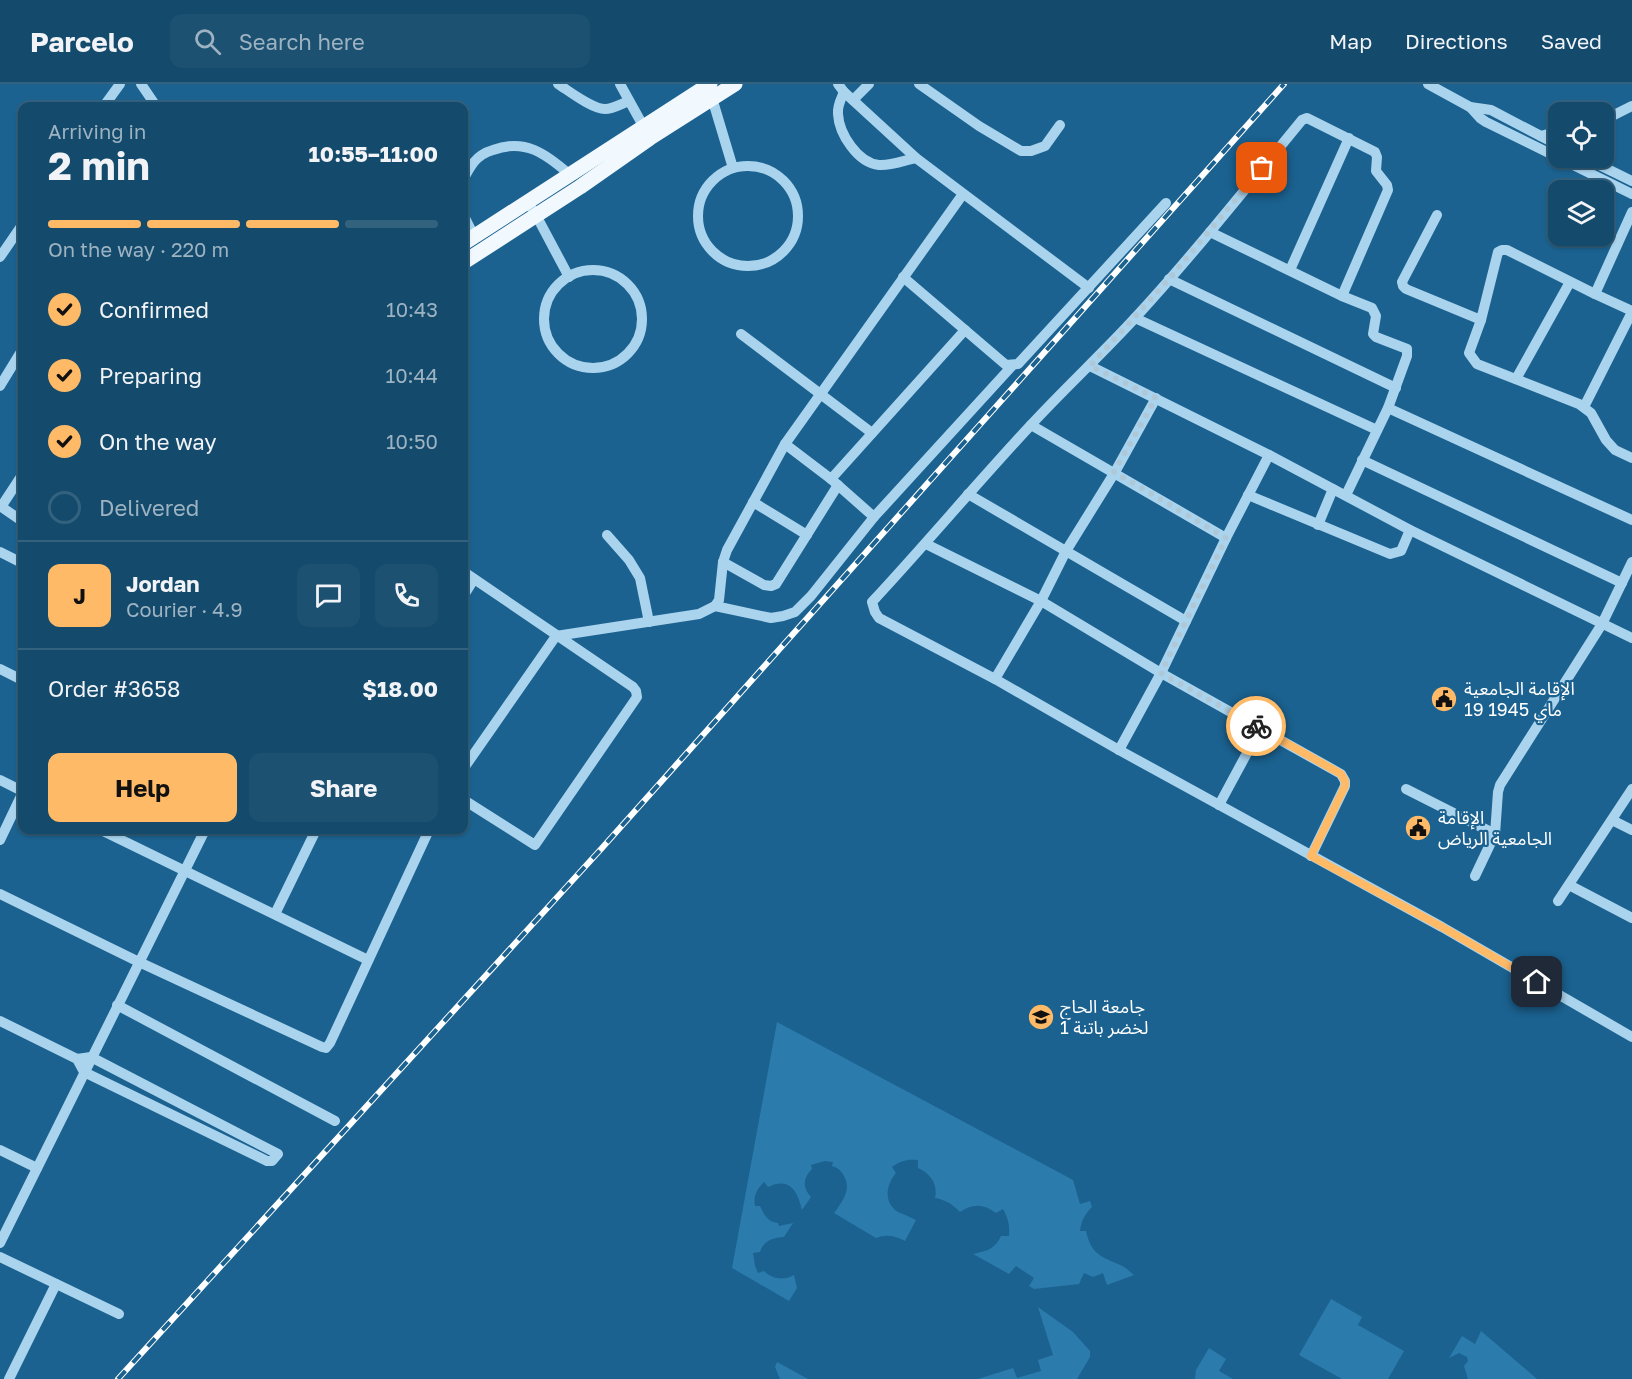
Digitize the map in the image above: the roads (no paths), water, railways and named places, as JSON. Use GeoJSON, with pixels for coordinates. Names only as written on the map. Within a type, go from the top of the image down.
{"type":"FeatureCollection","features":[{"type":"Feature","properties":{"kind":"main road"},"geometry":{"type":"LineString","coordinates":[[468,259],[580,187],[647,132],[707,88],[735,84]]}},
{"type":"Feature","properties":{"kind":"main road"},"geometry":{"type":"LineString","coordinates":[[469,239],[569,174],[647,132]]}},
{"type":"Feature","properties":{"kind":"street"},"geometry":{"type":"LineString","coordinates":[[107,102],[120,84]]}},
{"type":"Feature","properties":{"kind":"street"},"geometry":{"type":"LineString","coordinates":[[141,84],[153,102]]}},
{"type":"Feature","properties":{"kind":"street"},"geometry":{"type":"LineString","coordinates":[[558,84],[597,108],[614,107],[628,101]]}},
{"type":"Feature","properties":{"kind":"street"},"geometry":{"type":"LineString","coordinates":[[621,84],[628,101],[647,132]]}},
{"type":"Feature","properties":{"kind":"street"},"geometry":{"type":"LineString","coordinates":[[854,100],[869,84]]}},
{"type":"Feature","properties":{"kind":"street"},"geometry":{"type":"LineString","coordinates":[[919,84],[979,126],[1021,151],[1031,151],[1045,146],[1060,125]]}},
{"type":"Feature","properties":{"kind":"street"},"geometry":{"type":"LineString","coordinates":[[1428,84],[1470,107],[1486,122],[1548,151]]}},
{"type":"Feature","properties":{"kind":"street"},"geometry":{"type":"LineString","coordinates":[[707,88],[733,168]]}},
{"type":"Feature","properties":{"kind":"street"},"geometry":{"type":"LineString","coordinates":[[841,88],[916,158],[1089,288]]}},
{"type":"Feature","properties":{"kind":"street"},"geometry":{"type":"LineString","coordinates":[[841,88],[837,113],[848,144],[856,153],[878,165],[916,158]]}},
{"type":"Feature","properties":{"kind":"street"},"geometry":{"type":"LineString","coordinates":[[1614,116],[1632,106]]}},
{"type":"Feature","properties":{"kind":"street"},"geometry":{"type":"LineString","coordinates":[[1470,107],[1491,110],[1548,140]]}},
{"type":"Feature","properties":{"kind":"street"},"geometry":{"type":"LineString","coordinates":[[1341,296],[1388,190],[1387,185],[1376,171],[1375,152],[1307,118],[1136,318],[1031,424],[872,602],[875,612],[879,618],[995,679],[1219,806],[1442,927],[1632,1037]]}},
{"type":"Feature","properties":{"kind":"street"},"geometry":{"type":"LineString","coordinates":[[1541,136],[1548,134]]}},
{"type":"Feature","properties":{"kind":"street"},"geometry":{"type":"LineString","coordinates":[[1290,270],[1349,138]]}},
{"type":"Feature","properties":{"kind":"street"},"geometry":{"type":"LineString","coordinates":[[468,171],[479,156],[508,145],[525,147],[548,157],[569,174]]}},
{"type":"Feature","properties":{"kind":"street"},"geometry":{"type":"LineString","coordinates":[[754,166],[774,172],[789,186],[794,196],[799,216],[794,237],[782,254],[763,264],[753,266],[732,264],[714,253],[702,236],[697,216],[702,195],[714,178],[733,168],[754,166]]}},
{"type":"Feature","properties":{"kind":"street"},"geometry":{"type":"LineString","coordinates":[[1587,168],[1632,194]]}},
{"type":"Feature","properties":{"kind":"street"},"geometry":{"type":"LineString","coordinates":[[1609,168],[1632,181]]}},
{"type":"Feature","properties":{"kind":"street"},"geometry":{"type":"LineString","coordinates":[[716,606],[719,600],[723,562],[728,550],[785,444],[963,194]]}},
{"type":"Feature","properties":{"kind":"street"},"geometry":{"type":"LineString","coordinates":[[527,201],[569,277]]}},
{"type":"Feature","properties":{"kind":"street"},"geometry":{"type":"LineString","coordinates":[[903,277],[1006,365],[1012,366],[1018,364],[1166,203]]}},
{"type":"Feature","properties":{"kind":"street"},"geometry":{"type":"LineString","coordinates":[[1595,294],[1632,212]]}},
{"type":"Feature","properties":{"kind":"street"},"geometry":{"type":"LineString","coordinates":[[1437,215],[1402,282],[1403,286],[1481,320]]}},
{"type":"Feature","properties":{"kind":"street"},"geometry":{"type":"LineString","coordinates":[[0,257],[18,231]]}},
{"type":"Feature","properties":{"kind":"street"},"geometry":{"type":"LineString","coordinates":[[1210,232],[1341,296],[1372,308],[1376,316],[1373,334],[1407,349],[1407,356],[1389,408],[1346,495]]}},
{"type":"Feature","properties":{"kind":"street"},"geometry":{"type":"LineString","coordinates":[[1584,407],[1632,311],[1507,250],[1498,252],[1481,320],[1469,352],[1476,364],[1584,407],[1591,412],[1610,445],[1632,458]]}},
{"type":"Feature","properties":{"kind":"street"},"geometry":{"type":"LineString","coordinates":[[589,271],[609,273],[627,283],[638,299],[642,319],[638,339],[626,356],[618,362],[598,368],[578,365],[560,355],[549,339],[544,319],[546,309],[554,290],[569,277],[589,271]]}},
{"type":"Feature","properties":{"kind":"street"},"geometry":{"type":"LineString","coordinates":[[1169,279],[1396,388]]}},
{"type":"Feature","properties":{"kind":"street"},"geometry":{"type":"LineString","coordinates":[[1516,379],[1570,282]]}},
{"type":"Feature","properties":{"kind":"street"},"geometry":{"type":"LineString","coordinates":[[1136,318],[1377,430]]}},
{"type":"Feature","properties":{"kind":"street"},"geometry":{"type":"LineString","coordinates":[[723,562],[764,585],[776,584],[807,535],[835,482],[872,433],[965,330]]}},
{"type":"Feature","properties":{"kind":"street"},"geometry":{"type":"LineString","coordinates":[[741,334],[872,433]]}},
{"type":"Feature","properties":{"kind":"street"},"geometry":{"type":"LineString","coordinates":[[0,386],[18,357]]}},
{"type":"Feature","properties":{"kind":"street"},"geometry":{"type":"LineString","coordinates":[[468,762],[556,636],[699,614],[716,606],[771,618],[795,612],[812,596],[874,517],[1012,366]]}},
{"type":"Feature","properties":{"kind":"street"},"geometry":{"type":"LineString","coordinates":[[1090,366],[1269,455],[1410,530],[1632,638]]}},
{"type":"Feature","properties":{"kind":"street"},"geometry":{"type":"LineString","coordinates":[[995,679],[1041,601],[1066,551],[1156,398]]}},
{"type":"Feature","properties":{"kind":"street"},"geometry":{"type":"LineString","coordinates":[[1389,408],[1632,520]]}},
{"type":"Feature","properties":{"kind":"street"},"geometry":{"type":"LineString","coordinates":[[1031,424],[1226,538]]}},
{"type":"Feature","properties":{"kind":"street"},"geometry":{"type":"LineString","coordinates":[[785,444],[835,482],[874,517]]}},
{"type":"Feature","properties":{"kind":"street"},"geometry":{"type":"LineString","coordinates":[[1119,750],[1161,673],[1269,455]]}},
{"type":"Feature","properties":{"kind":"street"},"geometry":{"type":"LineString","coordinates":[[1362,460],[1622,583]]}},
{"type":"Feature","properties":{"kind":"street"},"geometry":{"type":"LineString","coordinates":[[18,481],[0,506],[18,518]]}},
{"type":"Feature","properties":{"kind":"street"},"geometry":{"type":"LineString","coordinates":[[1318,525],[1333,489]]}},
{"type":"Feature","properties":{"kind":"street"},"geometry":{"type":"LineString","coordinates":[[968,494],[1186,621]]}},
{"type":"Feature","properties":{"kind":"street"},"geometry":{"type":"LineString","coordinates":[[1248,495],[1390,554],[1401,551],[1410,530]]}},
{"type":"Feature","properties":{"kind":"street"},"geometry":{"type":"LineString","coordinates":[[753,502],[807,535]]}},
{"type":"Feature","properties":{"kind":"street"},"geometry":{"type":"LineString","coordinates":[[607,535],[629,560],[640,578],[649,622]]}},
{"type":"Feature","properties":{"kind":"street"},"geometry":{"type":"LineString","coordinates":[[926,544],[1041,601],[1161,673],[1341,774],[1344,777],[1345,786],[1311,856]]}},
{"type":"Feature","properties":{"kind":"street"},"geometry":{"type":"LineString","coordinates":[[0,552],[18,561]]}},
{"type":"Feature","properties":{"kind":"street"},"geometry":{"type":"LineString","coordinates":[[1475,876],[1495,834],[1500,785],[1602,624],[1632,562]]}},
{"type":"Feature","properties":{"kind":"street"},"geometry":{"type":"LineString","coordinates":[[468,575],[633,687],[637,697],[535,845],[468,803]]}},
{"type":"Feature","properties":{"kind":"street"},"geometry":{"type":"LineString","coordinates":[[468,588],[474,579]]}},
{"type":"Feature","properties":{"kind":"street"},"geometry":{"type":"LineString","coordinates":[[0,669],[18,678]]}},
{"type":"Feature","properties":{"kind":"street"},"geometry":{"type":"LineString","coordinates":[[1219,806],[1260,729]]}},
{"type":"Feature","properties":{"kind":"street"},"geometry":{"type":"LineString","coordinates":[[0,780],[18,791]]}},
{"type":"Feature","properties":{"kind":"street"},"geometry":{"type":"LineString","coordinates":[[1406,789],[1495,834]]}},
{"type":"Feature","properties":{"kind":"street"},"geometry":{"type":"LineString","coordinates":[[1558,901],[1632,789]]}},
{"type":"Feature","properties":{"kind":"street"},"geometry":{"type":"LineString","coordinates":[[0,840],[18,802]]}},
{"type":"Feature","properties":{"kind":"street"},"geometry":{"type":"LineString","coordinates":[[1612,820],[1632,830]]}},
{"type":"Feature","properties":{"kind":"street"},"geometry":{"type":"LineString","coordinates":[[109,834],[368,960]]}},
{"type":"Feature","properties":{"kind":"street"},"geometry":{"type":"LineString","coordinates":[[0,1243],[203,834]]}},
{"type":"Feature","properties":{"kind":"street"},"geometry":{"type":"LineString","coordinates":[[275,914],[314,834]]}},
{"type":"Feature","properties":{"kind":"street"},"geometry":{"type":"LineString","coordinates":[[0,894],[139,962],[326,1048],[427,834]]}},
{"type":"Feature","properties":{"kind":"street"},"geometry":{"type":"LineString","coordinates":[[1569,885],[1632,918]]}},
{"type":"Feature","properties":{"kind":"street"},"geometry":{"type":"LineString","coordinates":[[117,1005],[336,1121]]}},
{"type":"Feature","properties":{"kind":"street"},"geometry":{"type":"LineString","coordinates":[[0,1020],[77,1059],[91,1058],[278,1154],[272,1161],[267,1161],[84,1072],[77,1059]]}},
{"type":"Feature","properties":{"kind":"street"},"geometry":{"type":"LineString","coordinates":[[0,1150],[37,1168]]}},
{"type":"Feature","properties":{"kind":"street"},"geometry":{"type":"LineString","coordinates":[[0,1257],[119,1314]]}},
{"type":"Feature","properties":{"kind":"street"},"geometry":{"type":"LineString","coordinates":[[9,1379],[56,1284]]}},
{"type":"Feature","properties":{"kind":"railway"},"geometry":{"type":"LineString","coordinates":[[118,1379],[602,848],[1284,84]]}},
{"type":"Feature","properties":{"kind":"place","name":"الإقامة الجامعية 19 ماي 1945"},"geometry":{"type":"Point","coordinates":[1444,699]}},
{"type":"Feature","properties":{"kind":"place","name":"الإقامة الجامعية الرياض"},"geometry":{"type":"Point","coordinates":[1418,828]}},
{"type":"Feature","properties":{"kind":"place","name":"جامعة الحاج لخضر باتنة 1"},"geometry":{"type":"Point","coordinates":[1041,1017]}}]}
